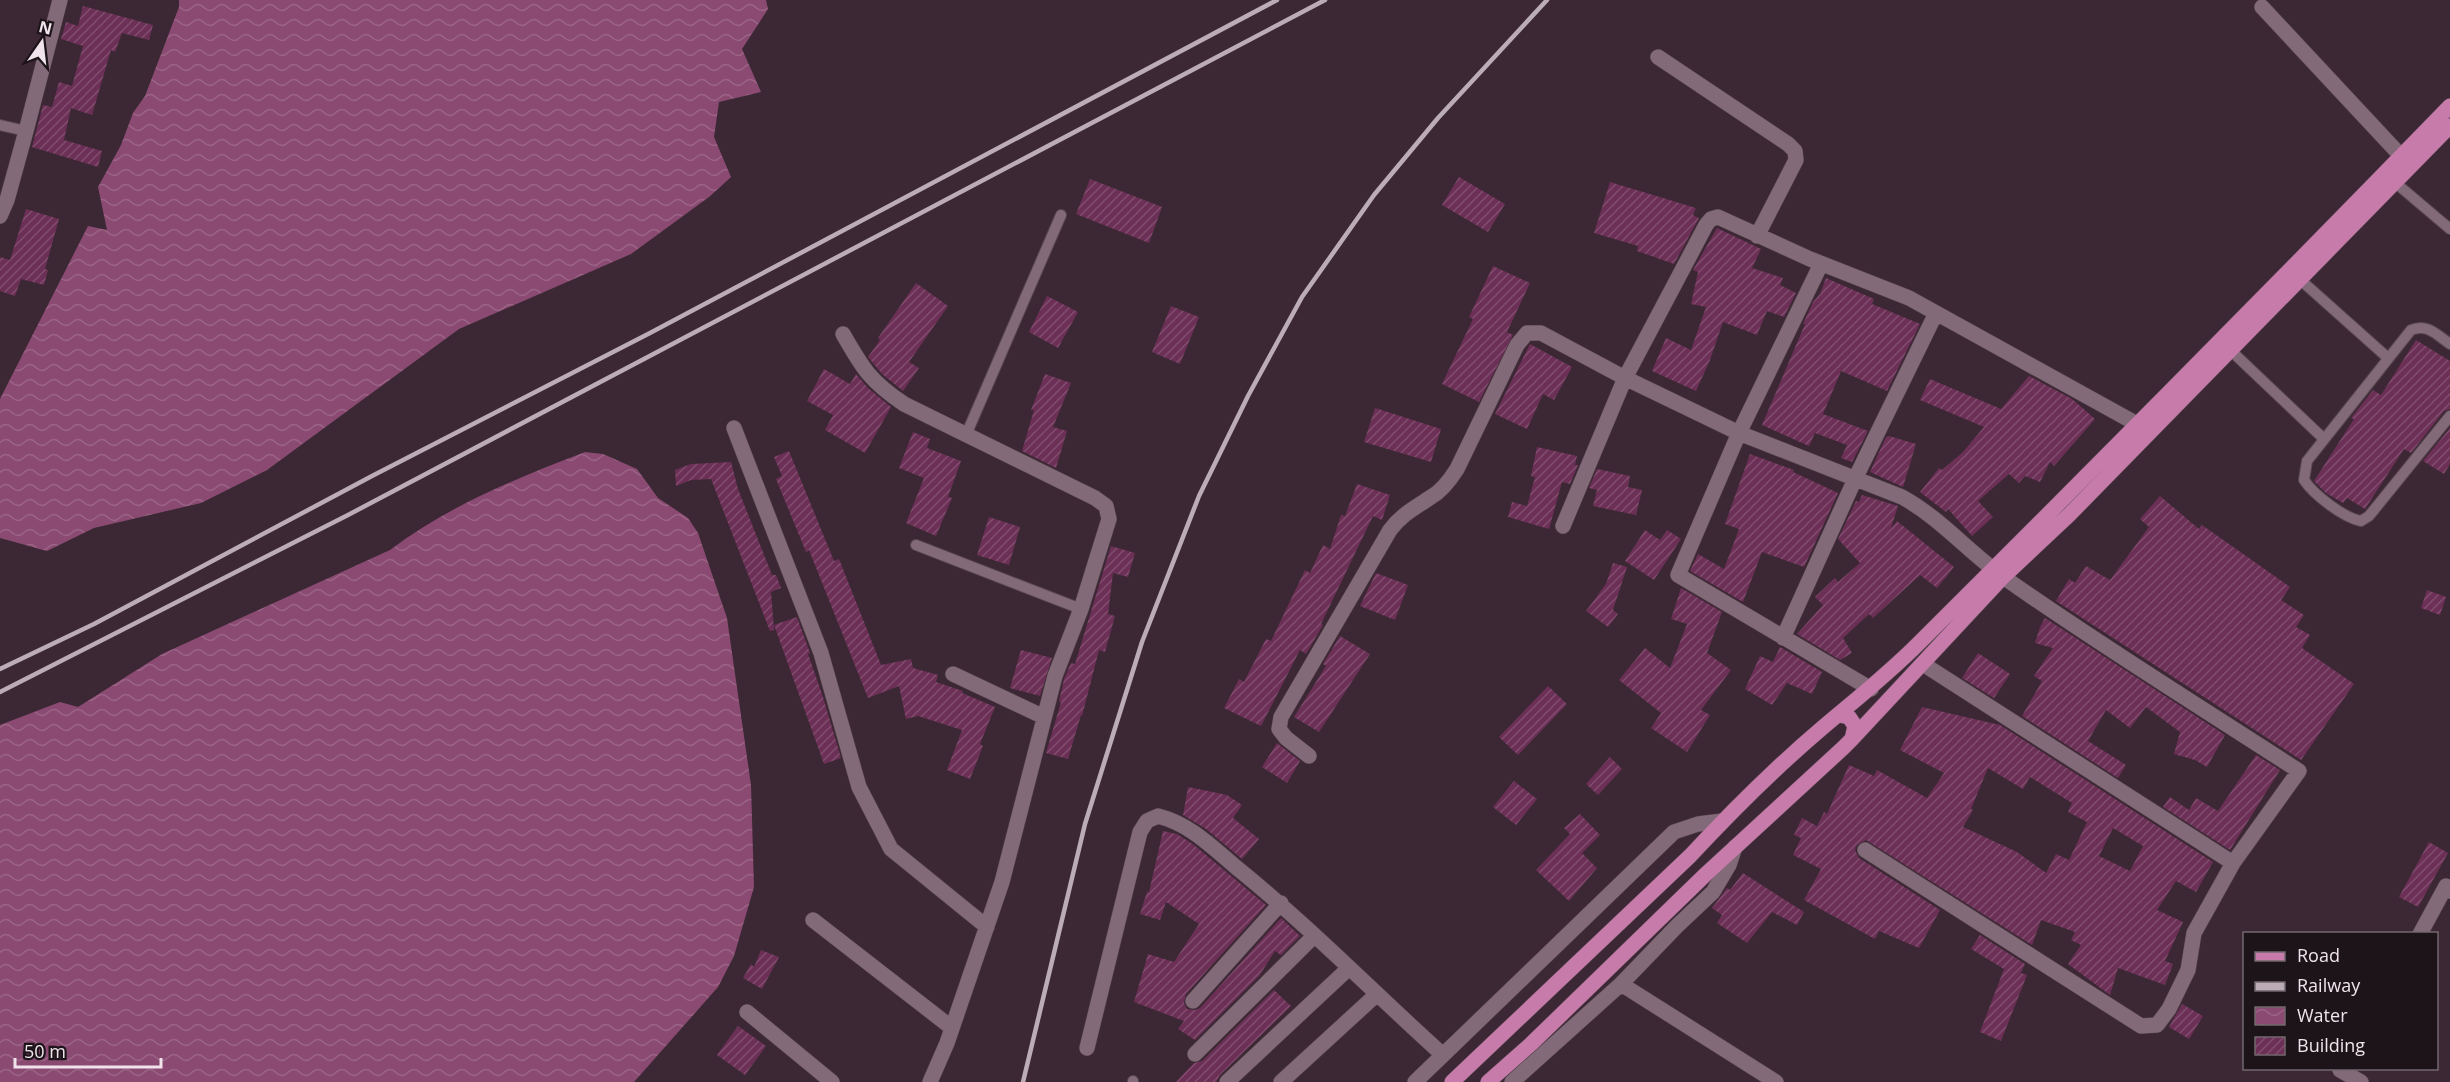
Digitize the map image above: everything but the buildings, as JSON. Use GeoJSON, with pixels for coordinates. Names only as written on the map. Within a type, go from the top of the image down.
{"type":"FeatureCollection","features":[{"type":"Feature","properties":{"kind":"main road"},"geometry":{"type":"LineString","coordinates":[[2390,178],[2401,156],[2450,106]]}},
{"type":"Feature","properties":{"kind":"main road"},"geometry":{"type":"LineString","coordinates":[[1452,1082],[1818,731],[1871,689],[1998,574],[2069,515],[2226,345],[2390,178],[2450,126]]}},
{"type":"Feature","properties":{"kind":"main road"},"geometry":{"type":"LineString","coordinates":[[1488,1082],[1539,1036],[1706,874],[1852,739],[1923,664],[1998,574],[2138,424],[2226,345]]}},
{"type":"Feature","properties":{"kind":"main road"},"geometry":{"type":"LineString","coordinates":[[1839,715],[1849,717],[1855,726],[1852,739]]}},
{"type":"Feature","properties":{"kind":"street"},"geometry":{"type":"LineString","coordinates":[[0,216],[7,200],[60,0]]}},
{"type":"Feature","properties":{"kind":"street"},"geometry":{"type":"LineString","coordinates":[[2262,7],[2401,156]]}},
{"type":"Feature","properties":{"kind":"street"},"geometry":{"type":"LineString","coordinates":[[1658,57],[1788,144],[1795,151],[1796,160],[1757,236]]}},
{"type":"Feature","properties":{"kind":"street"},"geometry":{"type":"LineString","coordinates":[[1563,525],[1625,378],[1711,219],[1718,217],[1821,264],[1909,298],[2138,424]]}},
{"type":"Feature","properties":{"kind":"street"},"geometry":{"type":"LineString","coordinates":[[1821,264],[1739,433],[1678,575],[1871,689]]}},
{"type":"Feature","properties":{"kind":"street"},"geometry":{"type":"LineString","coordinates":[[1783,638],[1855,479],[1936,313]]}},
{"type":"Feature","properties":{"kind":"street"},"geometry":{"type":"LineString","coordinates":[[1310,756],[1286,738],[1279,729],[1281,717],[1390,530],[1400,517],[1440,490],[1457,469],[1517,345],[1527,333],[1541,333],[1625,378],[1739,433],[1902,497],[1924,509],[1998,574],[2060,617],[2299,771],[2233,863],[2194,933],[2188,970],[2169,1009],[2157,1025],[2141,1026],[1865,850]]}},
{"type":"Feature","properties":{"kind":"street"},"geometry":{"type":"LineString","coordinates":[[843,334],[865,372],[882,389],[904,404],[1095,498],[1106,506],[1109,519],[1081,609],[1055,676],[1002,882],[952,1028],[930,1082]]}},
{"type":"Feature","properties":{"kind":"street"},"geometry":{"type":"LineString","coordinates":[[734,428],[821,653],[859,787],[891,849],[987,927]]}},
{"type":"Feature","properties":{"kind":"street"},"geometry":{"type":"LineString","coordinates":[[1923,664],[2233,863]]}},
{"type":"Feature","properties":{"kind":"street"},"geometry":{"type":"LineString","coordinates":[[953,674],[1044,717]]}},
{"type":"Feature","properties":{"kind":"street"},"geometry":{"type":"LineString","coordinates":[[1086,1048],[1140,832],[1147,821],[1158,816],[1186,826],[1281,903],[1376,995],[1443,1055]]}},
{"type":"Feature","properties":{"kind":"street"},"geometry":{"type":"LineString","coordinates":[[1415,1082],[1674,832],[1698,824],[1722,821]]}},
{"type":"Feature","properties":{"kind":"street"},"geometry":{"type":"LineString","coordinates":[[1512,1082],[1622,984],[1713,892],[1729,865],[1735,847]]}},
{"type":"Feature","properties":{"kind":"street"},"geometry":{"type":"LineString","coordinates":[[2421,932],[2448,889]]}},
{"type":"Feature","properties":{"kind":"street"},"geometry":{"type":"LineString","coordinates":[[1193,1001],[1281,903]]}},
{"type":"Feature","properties":{"kind":"street"},"geometry":{"type":"LineString","coordinates":[[813,920],[952,1028]]}},
{"type":"Feature","properties":{"kind":"street"},"geometry":{"type":"LineString","coordinates":[[1195,1054],[1314,936]]}},
{"type":"Feature","properties":{"kind":"street"},"geometry":{"type":"LineString","coordinates":[[1227,1082],[1349,968]]}},
{"type":"Feature","properties":{"kind":"street"},"geometry":{"type":"LineString","coordinates":[[1622,984],[1776,1082]]}},
{"type":"Feature","properties":{"kind":"street"},"geometry":{"type":"LineString","coordinates":[[1281,1082],[1376,995]]}},
{"type":"Feature","properties":{"kind":"street"},"geometry":{"type":"LineString","coordinates":[[747,1012],[832,1082]]}},
{"type":"Feature","properties":{"kind":"street"},"geometry":{"type":"LineString","coordinates":[[2338,1073],[2361,1082]]}},
{"type":"Feature","properties":{"kind":"lane"},"geometry":{"type":"LineString","coordinates":[[0,125],[26,131]]}},
{"type":"Feature","properties":{"kind":"lane"},"geometry":{"type":"LineString","coordinates":[[2390,178],[2450,229]]}},
{"type":"Feature","properties":{"kind":"lane"},"geometry":{"type":"LineString","coordinates":[[966,435],[1061,215]]}},
{"type":"Feature","properties":{"kind":"lane"},"geometry":{"type":"LineString","coordinates":[[2295,275],[2388,358]]}},
{"type":"Feature","properties":{"kind":"lane"},"geometry":{"type":"LineString","coordinates":[[2450,344],[2428,328],[2419,327],[2411,330],[2307,461],[2304,480],[2308,487],[2345,515],[2361,521],[2369,516],[2450,416]]}},
{"type":"Feature","properties":{"kind":"lane"},"geometry":{"type":"LineString","coordinates":[[2226,345],[2324,439]]}},
{"type":"Feature","properties":{"kind":"lane"},"geometry":{"type":"LineString","coordinates":[[916,545],[1081,609]]}},
{"type":"Feature","properties":{"kind":"water"},"geometry":{"type":"Polygon","coordinates":[[[179,0],[766,0],[768,9],[742,49],[761,92],[719,102],[714,137],[731,177],[709,197],[631,254],[459,329],[267,470],[201,503],[94,528],[47,551],[0,538],[0,399],[88,226],[107,230],[98,187],[121,145],[133,113],[145,96],[179,7],[179,0]]]}},
{"type":"Feature","properties":{"kind":"water"},"geometry":{"type":"Polygon","coordinates":[[[585,452],[603,454],[637,469],[658,498],[688,518],[698,533],[727,618],[751,785],[754,887],[734,956],[718,987],[634,1082],[0,1082],[0,725],[60,702],[78,707],[162,654],[390,550],[435,520],[484,494],[585,452]]]}},
{"type":"Feature","properties":{"kind":"railway"},"geometry":{"type":"LineString","coordinates":[[0,669],[94,624],[372,476],[650,333],[1277,0]]}},
{"type":"Feature","properties":{"kind":"railway"},"geometry":{"type":"LineString","coordinates":[[0,692],[348,515],[1325,0]]}},
{"type":"Feature","properties":{"kind":"railway"},"geometry":{"type":"LineString","coordinates":[[1023,1082],[1085,824],[1142,642],[1199,496],[1248,396],[1302,297],[1374,195],[1438,118],[1547,0]]}}]}
